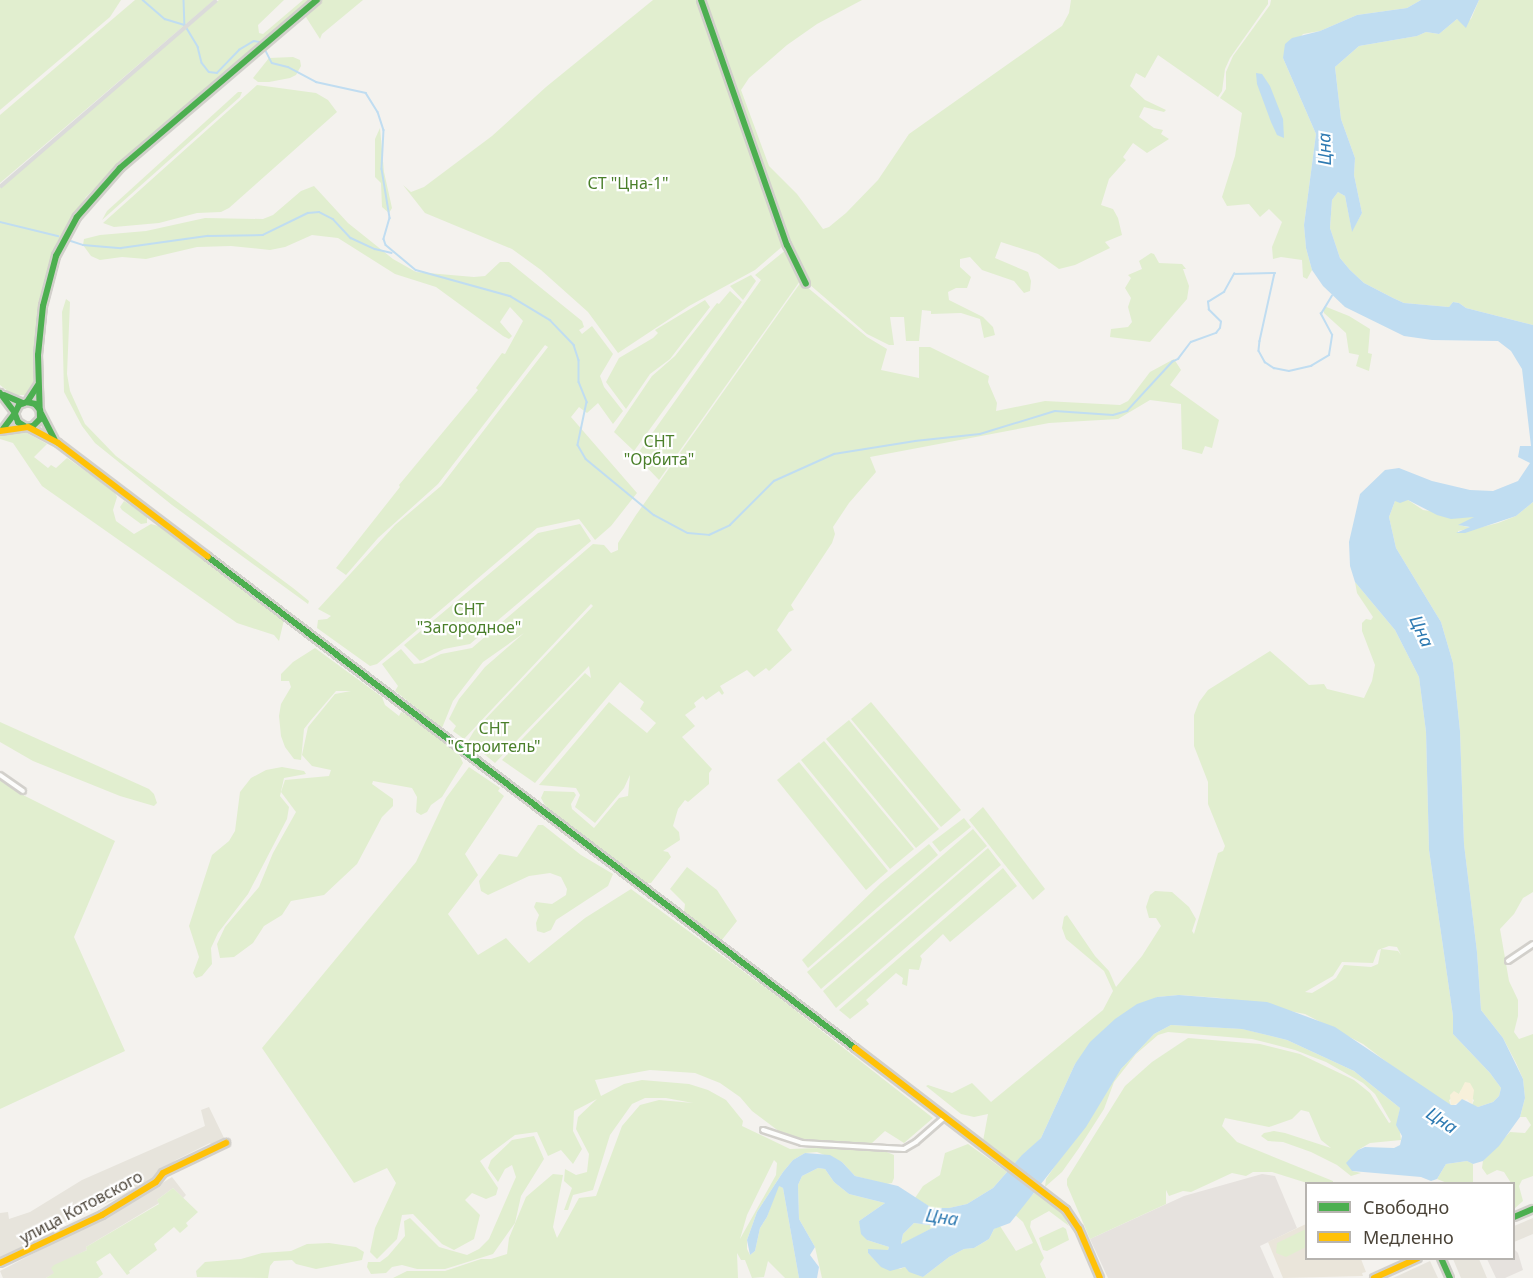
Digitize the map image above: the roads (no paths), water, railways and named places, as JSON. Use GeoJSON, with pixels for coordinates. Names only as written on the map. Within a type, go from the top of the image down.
{"type":"FeatureCollection","features":[{"type":"Feature","properties":{"kind":"main road"},"geometry":{"type":"LineString","coordinates":[[1,430],[28,427],[37,423],[40,412],[38,384],[43,306],[60,245],[82,210],[111,177],[317,0]]}},
{"type":"Feature","properties":{"kind":"main road"},"geometry":{"type":"LineString","coordinates":[[701,0],[787,245],[806,284]]}},
{"type":"Feature","properties":{"kind":"main road"},"geometry":{"type":"LineString","coordinates":[[1,430],[38,384]]}},
{"type":"Feature","properties":{"kind":"main road"},"geometry":{"type":"LineString","coordinates":[[0,392],[35,404],[58,443]]}},
{"type":"Feature","properties":{"kind":"main road"},"geometry":{"type":"LineString","coordinates":[[0,392],[20,424],[58,443],[1049,1197],[1074,1219],[1100,1278]]}},
{"type":"Feature","properties":{"kind":"main road","name":"улица Котовского"},"geometry":{"type":"LineString","coordinates":[[0,1263],[102,1215],[172,1169],[226,1143]]}},
{"type":"Feature","properties":{"kind":"main road"},"geometry":{"type":"LineString","coordinates":[[1515,1217],[1533,1209]]}},
{"type":"Feature","properties":{"kind":"main road"},"geometry":{"type":"LineString","coordinates":[[1374,1278],[1414,1260]]}},
{"type":"Feature","properties":{"kind":"main road"},"geometry":{"type":"LineString","coordinates":[[1442,1260],[1450,1278]]}},
{"type":"Feature","properties":{"kind":"street"},"geometry":{"type":"LineString","coordinates":[[0,775],[23,791]]}},
{"type":"Feature","properties":{"kind":"street"},"geometry":{"type":"LineString","coordinates":[[1508,961],[1533,944]]}},
{"type":"Feature","properties":{"kind":"street"},"geometry":{"type":"LineString","coordinates":[[763,1130],[802,1143],[904,1149],[916,1142],[945,1117]]}},
{"type":"Feature","properties":{"kind":"water","name":"Цна"},"geometry":{"type":"Polygon","coordinates":[[[1421,0],[1479,0],[1466,28],[1457,19],[1439,34],[1426,32],[1417,36],[1359,46],[1335,67],[1341,119],[1355,158],[1354,175],[1362,213],[1352,232],[1345,196],[1338,192],[1332,200],[1330,228],[1340,258],[1350,270],[1364,283],[1393,298],[1404,303],[1449,307],[1453,302],[1459,303],[1466,308],[1533,325],[1533,502],[1516,516],[1465,533],[1456,533],[1470,527],[1458,525],[1474,517],[1451,519],[1437,515],[1408,500],[1400,503],[1395,501],[1389,517],[1396,548],[1441,622],[1453,663],[1460,731],[1464,844],[1477,952],[1481,1010],[1503,1038],[1523,1079],[1525,1098],[1520,1117],[1499,1146],[1483,1161],[1473,1164],[1467,1161],[1446,1164],[1437,1179],[1431,1181],[1421,1177],[1352,1171],[1346,1163],[1358,1150],[1365,1147],[1394,1148],[1400,1145],[1402,1136],[1396,1125],[1400,1108],[1354,1071],[1287,1040],[1242,1029],[1171,1025],[1154,1034],[1121,1069],[1086,1127],[1010,1223],[994,1229],[989,1239],[974,1248],[964,1249],[949,1257],[923,1277],[909,1272],[905,1267],[890,1271],[881,1267],[868,1253],[868,1249],[888,1250],[889,1247],[867,1240],[861,1234],[859,1221],[885,1203],[849,1194],[834,1182],[825,1169],[818,1168],[802,1176],[798,1185],[799,1219],[815,1247],[810,1255],[819,1267],[817,1278],[799,1278],[783,1188],[779,1186],[767,1217],[760,1228],[755,1251],[750,1255],[747,1240],[757,1212],[783,1172],[793,1160],[805,1153],[830,1155],[842,1162],[855,1176],[898,1186],[932,1208],[949,1208],[967,1204],[993,1188],[1022,1155],[1041,1138],[1075,1064],[1090,1042],[1115,1019],[1137,1004],[1157,997],[1179,995],[1267,1002],[1335,1027],[1451,1105],[1456,1105],[1462,1099],[1478,1107],[1493,1102],[1499,1096],[1501,1088],[1490,1073],[1453,1034],[1453,1016],[1429,850],[1426,732],[1419,677],[1395,630],[1355,582],[1350,566],[1349,542],[1360,494],[1385,470],[1399,468],[1432,481],[1470,490],[1493,491],[1518,481],[1530,463],[1518,457],[1520,446],[1531,446],[1522,369],[1511,351],[1498,341],[1432,340],[1404,336],[1345,307],[1323,286],[1312,270],[1306,248],[1304,225],[1316,134],[1283,58],[1285,44],[1292,38],[1320,31],[1357,15],[1407,8],[1421,0]],[[914,1223],[903,1234],[901,1244],[936,1226],[914,1223]]]}},
{"type":"Feature","properties":{"kind":"water"},"geometry":{"type":"Polygon","coordinates":[[[1256,73],[1262,74],[1270,86],[1283,119],[1284,138],[1277,135],[1271,122],[1257,84],[1256,73]]]}},
{"type":"Feature","properties":{"kind":"waterway"},"geometry":{"type":"LineString","coordinates":[[143,0],[165,19],[185,25]]}},
{"type":"Feature","properties":{"kind":"waterway"},"geometry":{"type":"LineString","coordinates":[[184,0],[185,25],[198,47],[202,63],[209,72],[217,73],[239,50],[254,41],[259,42]]}},
{"type":"Feature","properties":{"kind":"waterway"},"geometry":{"type":"LineString","coordinates":[[266,51],[272,63],[288,67],[316,82],[366,93],[378,112],[384,130],[382,169],[390,218],[384,239],[386,245],[416,270],[510,296],[550,320],[574,345],[579,360],[579,382],[587,402],[578,445],[586,459],[654,515],[688,533],[709,535],[730,525],[774,481],[834,454],[915,441],[980,434],[1055,411],[1113,415],[1127,411],[1172,362],[1178,359],[1191,342],[1216,333],[1220,328],[1221,322],[1209,310],[1208,302],[1224,292],[1234,274],[1275,273],[1260,341],[1259,351],[1265,362],[1274,368],[1289,371],[1311,366],[1329,355],[1332,335],[1321,314],[1332,296]]}},
{"type":"Feature","properties":{"kind":"waterway"},"geometry":{"type":"LineString","coordinates":[[68,240],[83,245],[121,248],[208,236],[263,235],[308,213],[319,212],[333,219],[351,238],[375,249],[392,253]]}},
{"type":"Feature","properties":{"kind":"waterway"},"geometry":{"type":"LineString","coordinates":[[0,222],[58,236]]}},
{"type":"Feature","properties":{"kind":"railway"},"geometry":{"type":"LineString","coordinates":[[0,187],[217,0]]}},
{"type":"Feature","properties":{"kind":"park label","name":"СТ \"Цна-1\""},"geometry":{"type":"Point","coordinates":[628,183]}},
{"type":"Feature","properties":{"kind":"park label","name":"CНТ \"Орбита\""},"geometry":{"type":"Point","coordinates":[659,450]}},
{"type":"Feature","properties":{"kind":"park label","name":"СНТ \"Загородное\""},"geometry":{"type":"Point","coordinates":[469,618]}},
{"type":"Feature","properties":{"kind":"park label","name":"CНТ \"Строитель\""},"geometry":{"type":"Point","coordinates":[494,737]}}]}
